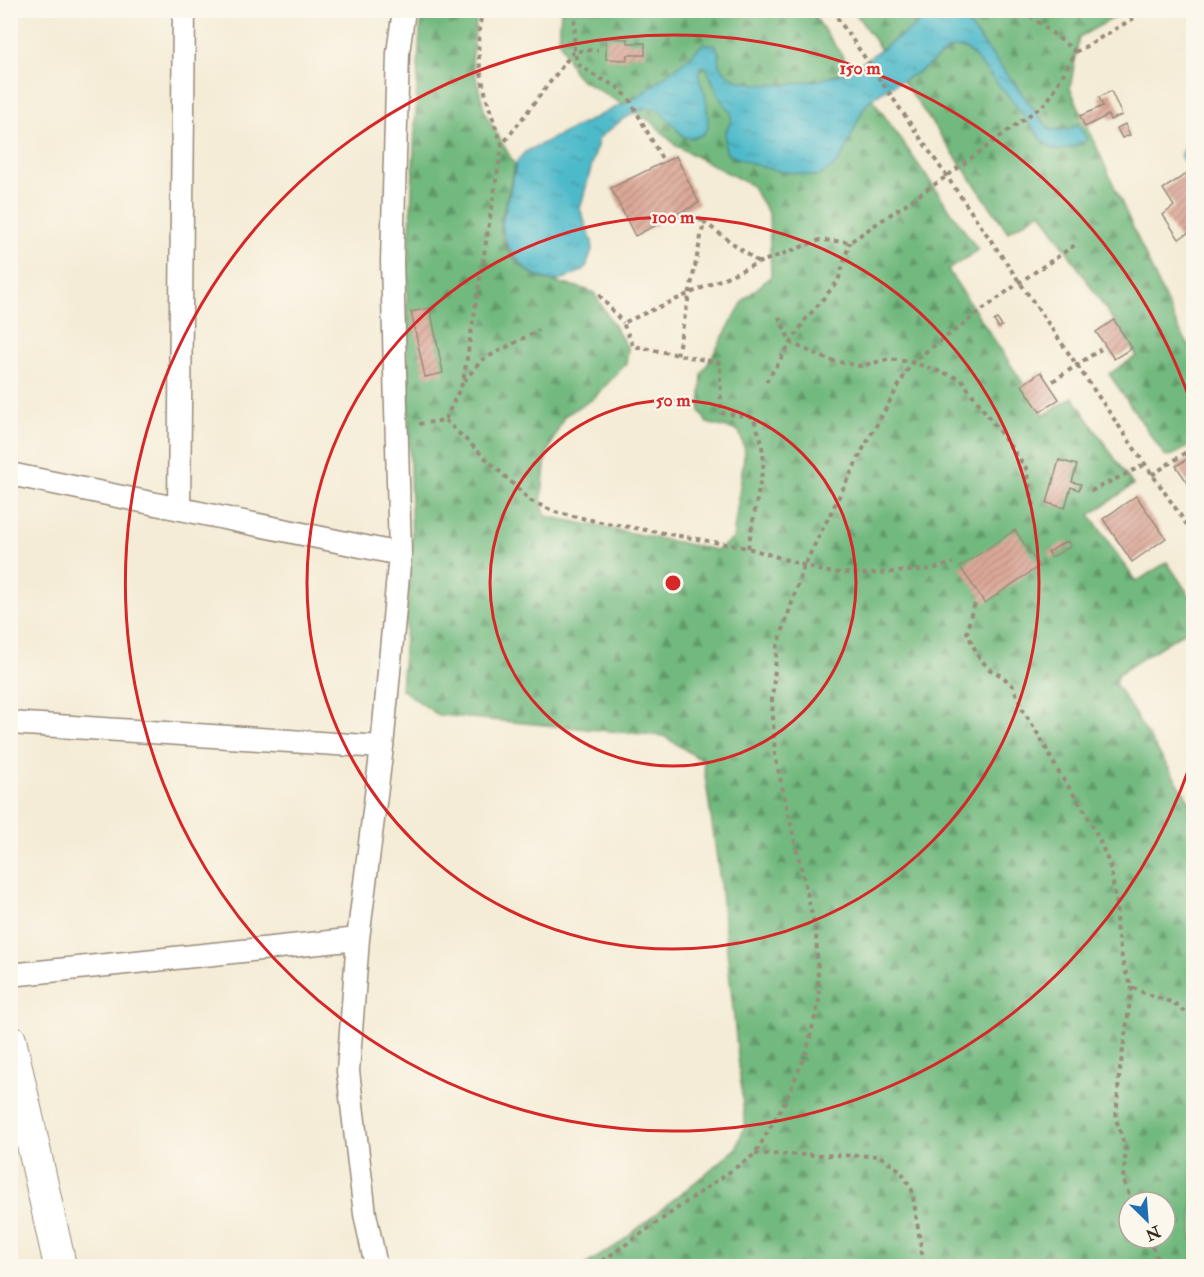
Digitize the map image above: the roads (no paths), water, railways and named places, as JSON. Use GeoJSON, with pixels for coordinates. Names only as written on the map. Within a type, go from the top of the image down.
{"type":"FeatureCollection","features":[{"type":"Feature","properties":{"kind":"main road"},"geometry":{"type":"LineString","coordinates":[[10,1040],[60,1266]]}},
{"type":"Feature","properties":{"kind":"street"},"geometry":{"type":"LineString","coordinates":[[179,508],[184,10]]}},
{"type":"Feature","properties":{"kind":"street"},"geometry":{"type":"LineString","coordinates":[[376,1266],[365,1214],[348,1071],[358,939],[382,747],[400,554],[392,261],[398,53],[404,10]]}},
{"type":"Feature","properties":{"kind":"street"},"geometry":{"type":"LineString","coordinates":[[10,474],[400,554]]}},
{"type":"Feature","properties":{"kind":"street"},"geometry":{"type":"LineString","coordinates":[[10,723],[382,747]]}},
{"type":"Feature","properties":{"kind":"street"},"geometry":{"type":"LineString","coordinates":[[10,975],[358,939]]}},
{"type":"Feature","properties":{"kind":"water"},"geometry":{"type":"Polygon","coordinates":[[[947,11],[958,15],[970,26],[1050,130],[1069,129],[1078,124],[1087,140],[1061,150],[1045,144],[1015,104],[971,53],[954,48],[871,100],[860,114],[844,153],[830,169],[814,176],[778,171],[727,154],[725,133],[731,121],[731,112],[721,100],[706,67],[701,66],[699,78],[708,110],[708,128],[702,135],[684,137],[660,111],[644,108],[623,119],[599,138],[580,209],[592,242],[586,267],[582,271],[558,281],[551,281],[527,270],[507,245],[502,223],[517,161],[525,152],[637,97],[690,57],[703,44],[716,46],[719,65],[728,75],[741,81],[784,85],[818,80],[848,72],[933,14],[947,11]]]}},
{"type":"Feature","properties":{"kind":"water"},"geometry":{"type":"Polygon","coordinates":[[[1193,141],[1193,157],[1183,161],[1181,157],[1183,152],[1193,141]]]}}]}
